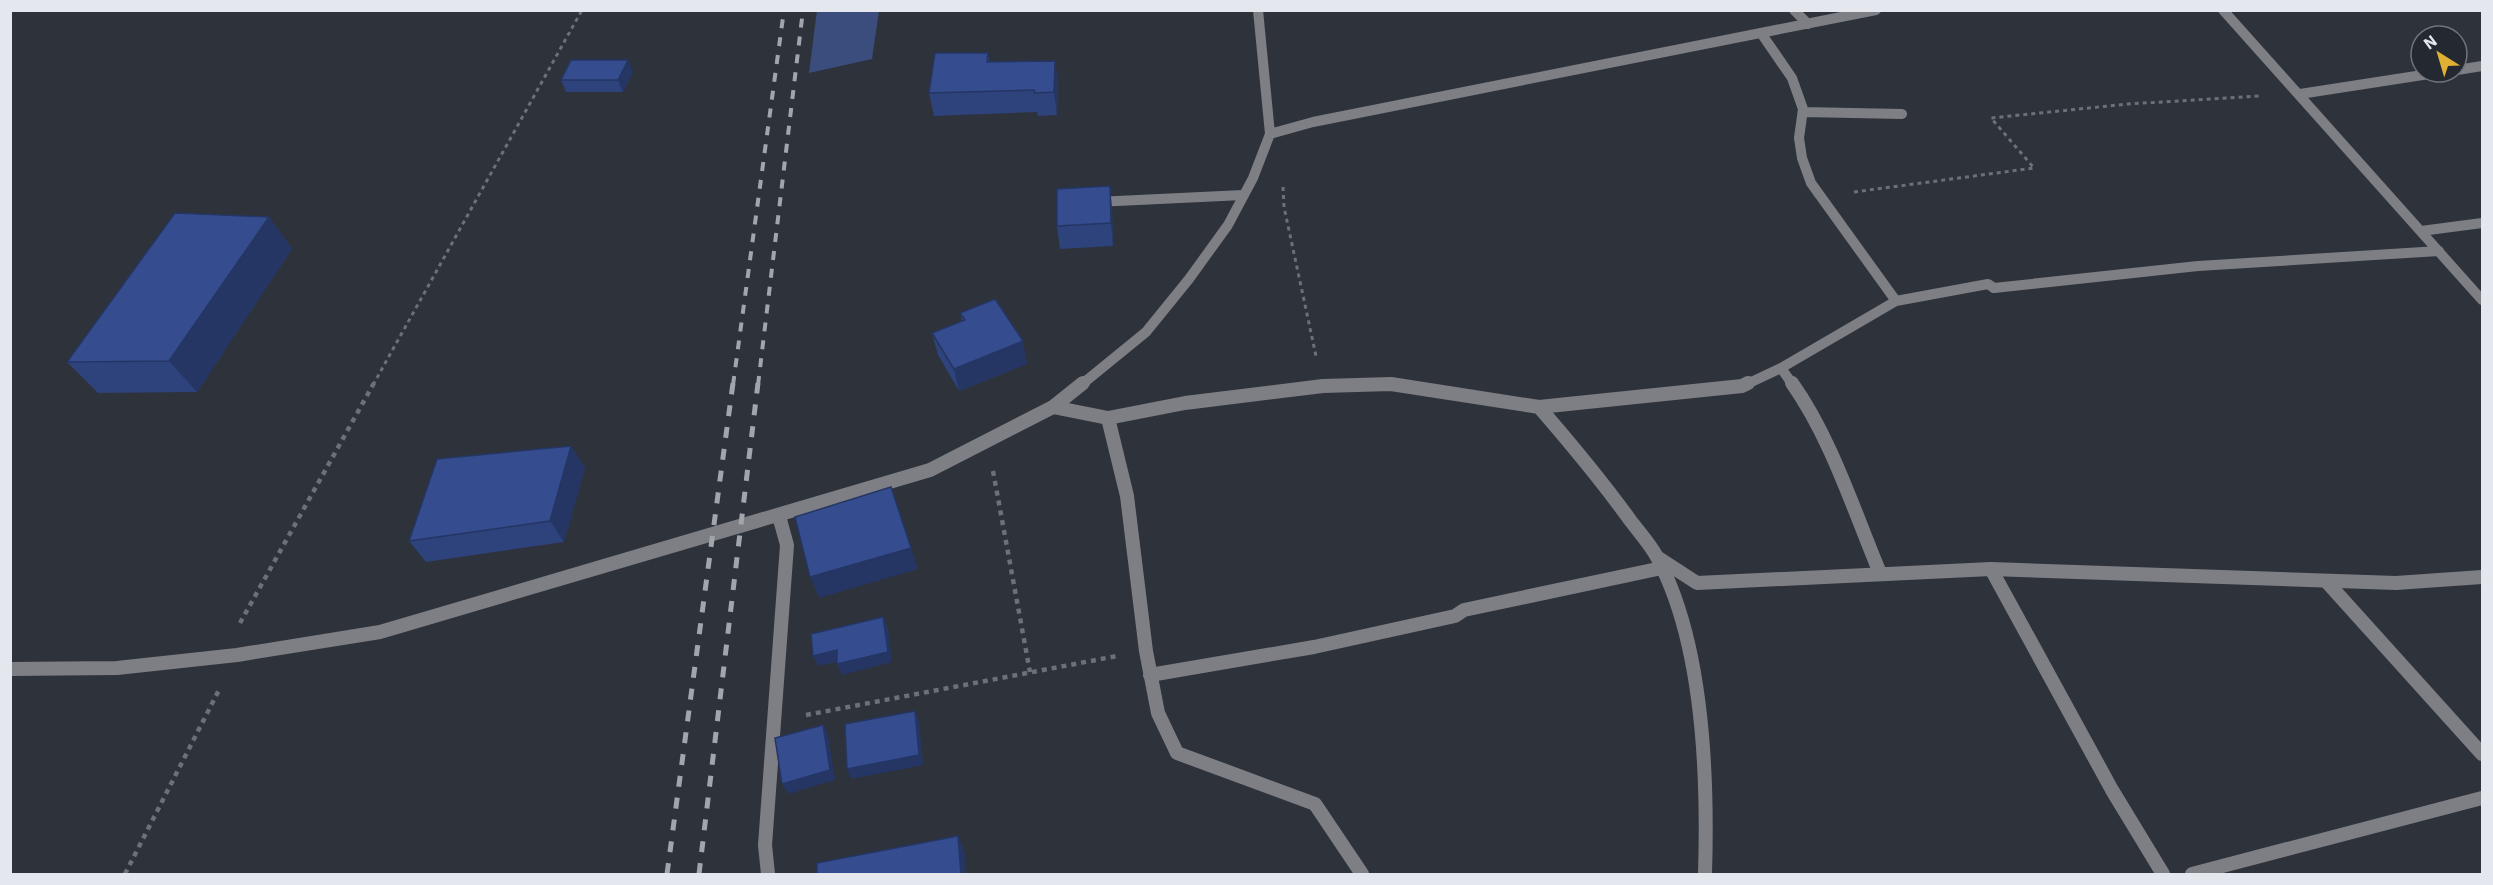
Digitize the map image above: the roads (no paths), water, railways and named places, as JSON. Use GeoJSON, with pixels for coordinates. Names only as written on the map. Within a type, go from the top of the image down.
{"type":"FeatureCollection","features":[{"type":"Feature","properties":{"kind":"street"},"geometry":{"type":"LineString","coordinates":[[10,669],[117,668],[237,655],[380,632],[930,470],[1053,407],[1146,332],[1189,279],[1228,225],[1253,178],[1268,138],[1258,10]]}},
{"type":"Feature","properties":{"kind":"street"},"geometry":{"type":"LineString","coordinates":[[1794,10],[1808,24]]}},
{"type":"Feature","properties":{"kind":"street"},"geometry":{"type":"LineString","coordinates":[[1268,138],[1313,122],[1876,10]]}},
{"type":"Feature","properties":{"kind":"street"},"geometry":{"type":"LineString","coordinates":[[2223,10],[2482,300]]}},
{"type":"Feature","properties":{"kind":"street"},"geometry":{"type":"LineString","coordinates":[[1761,33],[1792,78],[1803,112],[1799,138],[1802,158],[1811,183],[1896,301]]}},
{"type":"Feature","properties":{"kind":"street"},"geometry":{"type":"LineString","coordinates":[[2300,94],[2409,77]]}},
{"type":"Feature","properties":{"kind":"street"},"geometry":{"type":"LineString","coordinates":[[1803,112],[1902,114]]}},
{"type":"Feature","properties":{"kind":"street"},"geometry":{"type":"LineString","coordinates":[[1079,202],[1244,195]]}},
{"type":"Feature","properties":{"kind":"street"},"geometry":{"type":"LineString","coordinates":[[2421,231],[2482,222]]}},
{"type":"Feature","properties":{"kind":"street"},"geometry":{"type":"LineString","coordinates":[[1053,407],[1108,418],[1185,403],[1323,386],[1391,384],[1539,407],[1742,386],[1781,368],[1896,301],[1988,284],[1994,288],[2198,266],[2439,251]]}},
{"type":"Feature","properties":{"kind":"street"},"geometry":{"type":"LineString","coordinates":[[1781,368],[1806,404],[1841,478],[1880,573]]}},
{"type":"Feature","properties":{"kind":"street"},"geometry":{"type":"LineString","coordinates":[[1539,407],[1593,469],[1660,562],[1679,610],[1699,694],[1706,836],[1705,874]]}},
{"type":"Feature","properties":{"kind":"street"},"geometry":{"type":"LineString","coordinates":[[1108,418],[1127,496],[1150,675],[1158,713],[1178,753],[1315,804],[1362,874]]}},
{"type":"Feature","properties":{"kind":"street"},"geometry":{"type":"LineString","coordinates":[[768,874],[765,845],[787,545],[779,516]]}},
{"type":"Feature","properties":{"kind":"street"},"geometry":{"type":"LineString","coordinates":[[1150,675],[1325,644],[1455,616],[1464,610],[1660,562],[1697,583],[1991,569],[2396,583],[2482,577]]}},
{"type":"Feature","properties":{"kind":"street"},"geometry":{"type":"LineString","coordinates":[[1991,569],[2112,790],[2163,874]]}},
{"type":"Feature","properties":{"kind":"street"},"geometry":{"type":"LineString","coordinates":[[2326,581],[2482,754]]}},
{"type":"Feature","properties":{"kind":"street"},"geometry":{"type":"LineString","coordinates":[[2192,874],[2482,798]]}},
{"type":"Feature","properties":{"kind":"railway"},"geometry":{"type":"LineString","coordinates":[[733,385],[784,10]]}},
{"type":"Feature","properties":{"kind":"railway"},"geometry":{"type":"LineString","coordinates":[[758,385],[803,10]]}},
{"type":"Feature","properties":{"kind":"railway"},"geometry":{"type":"LineString","coordinates":[[667,874],[733,383]]}},
{"type":"Feature","properties":{"kind":"railway"},"geometry":{"type":"LineString","coordinates":[[699,874],[758,383]]}}]}
